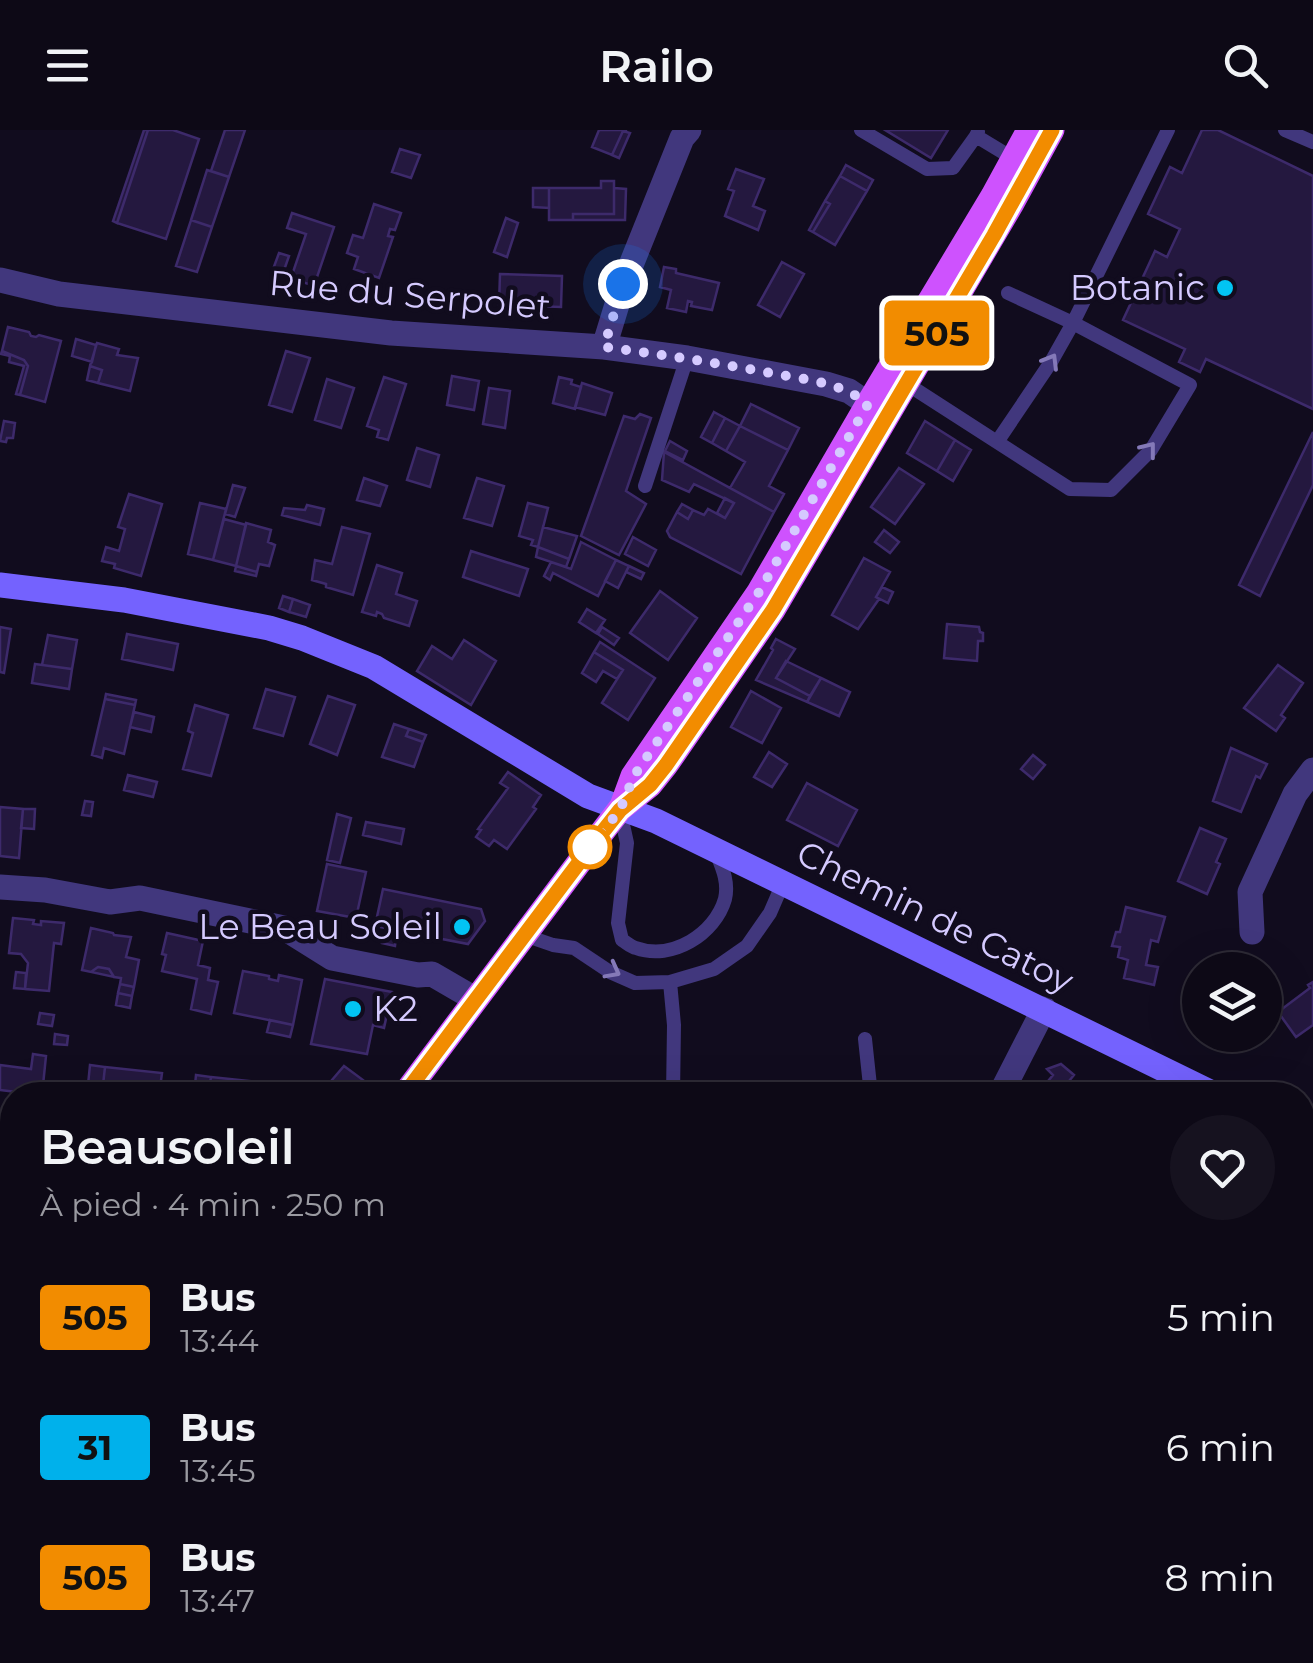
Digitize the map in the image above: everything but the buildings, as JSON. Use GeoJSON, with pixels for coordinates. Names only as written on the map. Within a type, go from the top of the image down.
{"type":"FeatureCollection","features":[{"type":"Feature","properties":{"kind":"main road"},"geometry":{"type":"LineString","coordinates":[[897,378],[1028,130]]}},
{"type":"Feature","properties":{"kind":"main road"},"geometry":{"type":"LineString","coordinates":[[620,810],[634,776],[878,410],[1052,130]]}},
{"type":"Feature","properties":{"kind":"main road"},"geometry":{"type":"LineString","coordinates":[[414,1082],[620,810],[650,785],[666,765],[773,610],[878,410]]}},
{"type":"Feature","properties":{"kind":"street"},"geometry":{"type":"LineString","coordinates":[[604,347],[623,284],[682,138],[689,130]]}},
{"type":"Feature","properties":{"kind":"street","name":"Rue du Serpolet"},"geometry":{"type":"LineString","coordinates":[[0,280],[59,294],[391,333],[604,347],[688,358],[826,384],[849,392],[878,410]]}},
{"type":"Feature","properties":{"kind":"street","name":"Chemin de Catoy"},"geometry":{"type":"LineString","coordinates":[[0,586],[124,600],[269,628],[374,667],[570,786],[620,810],[656,821],[1190,1082]]}},
{"type":"Feature","properties":{"kind":"street"},"geometry":{"type":"LineString","coordinates":[[1252,932],[1250,892],[1295,794],[1313,770]]}},
{"type":"Feature","properties":{"kind":"street"},"geometry":{"type":"LineString","coordinates":[[0,887],[45,890],[110,902],[140,898],[284,928],[332,958],[418,975],[432,974],[475,999]]}},
{"type":"Feature","properties":{"kind":"street"},"geometry":{"type":"LineString","coordinates":[[1007,1082],[1044,1009]]}},
{"type":"Feature","properties":{"kind":"lane"},"geometry":{"type":"LineString","coordinates":[[860,130],[927,170],[954,168],[977,133],[1014,159]]}},
{"type":"Feature","properties":{"kind":"lane"},"geometry":{"type":"LineString","coordinates":[[997,442],[1051,362],[1168,130]]}},
{"type":"Feature","properties":{"kind":"lane"},"geometry":{"type":"LineString","coordinates":[[1285,130],[1313,142]]}},
{"type":"Feature","properties":{"kind":"lane"},"geometry":{"type":"LineString","coordinates":[[897,378],[1070,489],[1111,490],[1151,450],[1190,385],[1008,293]]}},
{"type":"Feature","properties":{"kind":"lane"},"geometry":{"type":"LineString","coordinates":[[645,486],[688,358]]}},
{"type":"Feature","properties":{"kind":"lane"},"geometry":{"type":"LineString","coordinates":[[620,810],[627,842],[618,923],[622,940],[636,949],[658,952],[682,946],[700,936],[714,920],[725,897],[725,876],[716,852]]}},
{"type":"Feature","properties":{"kind":"lane"},"geometry":{"type":"LineString","coordinates":[[524,935],[574,948],[610,972],[635,982],[670,982],[714,969],[747,946],[770,913],[783,882]]}},
{"type":"Feature","properties":{"kind":"lane"},"geometry":{"type":"LineString","coordinates":[[670,982],[673,1082]]}},
{"type":"Feature","properties":{"kind":"lane"},"geometry":{"type":"LineString","coordinates":[[865,1039],[870,1082]]}},
{"type":"Feature","properties":{"kind":"bus line","name":"505"},"geometry":{"type":"LineString","coordinates":[[414,1082],[620,810],[650,785],[666,765],[773,610],[1052,130]]}},
{"type":"Feature","properties":{"kind":"place","name":"Botanic"},"geometry":{"type":"Point","coordinates":[1225,288]}},
{"type":"Feature","properties":{"kind":"place","name":"Le Beau Soleil"},"geometry":{"type":"Point","coordinates":[462,927]}},
{"type":"Feature","properties":{"kind":"place","name":"K2"},"geometry":{"type":"Point","coordinates":[353,1009]}},
{"type":"Feature","properties":{"kind":"route"},"geometry":{"type":"LineString","coordinates":[[590,847],[620,810],[634,776],[759,592],[868,404],[826,384],[604,347],[623,284]]}}]}
